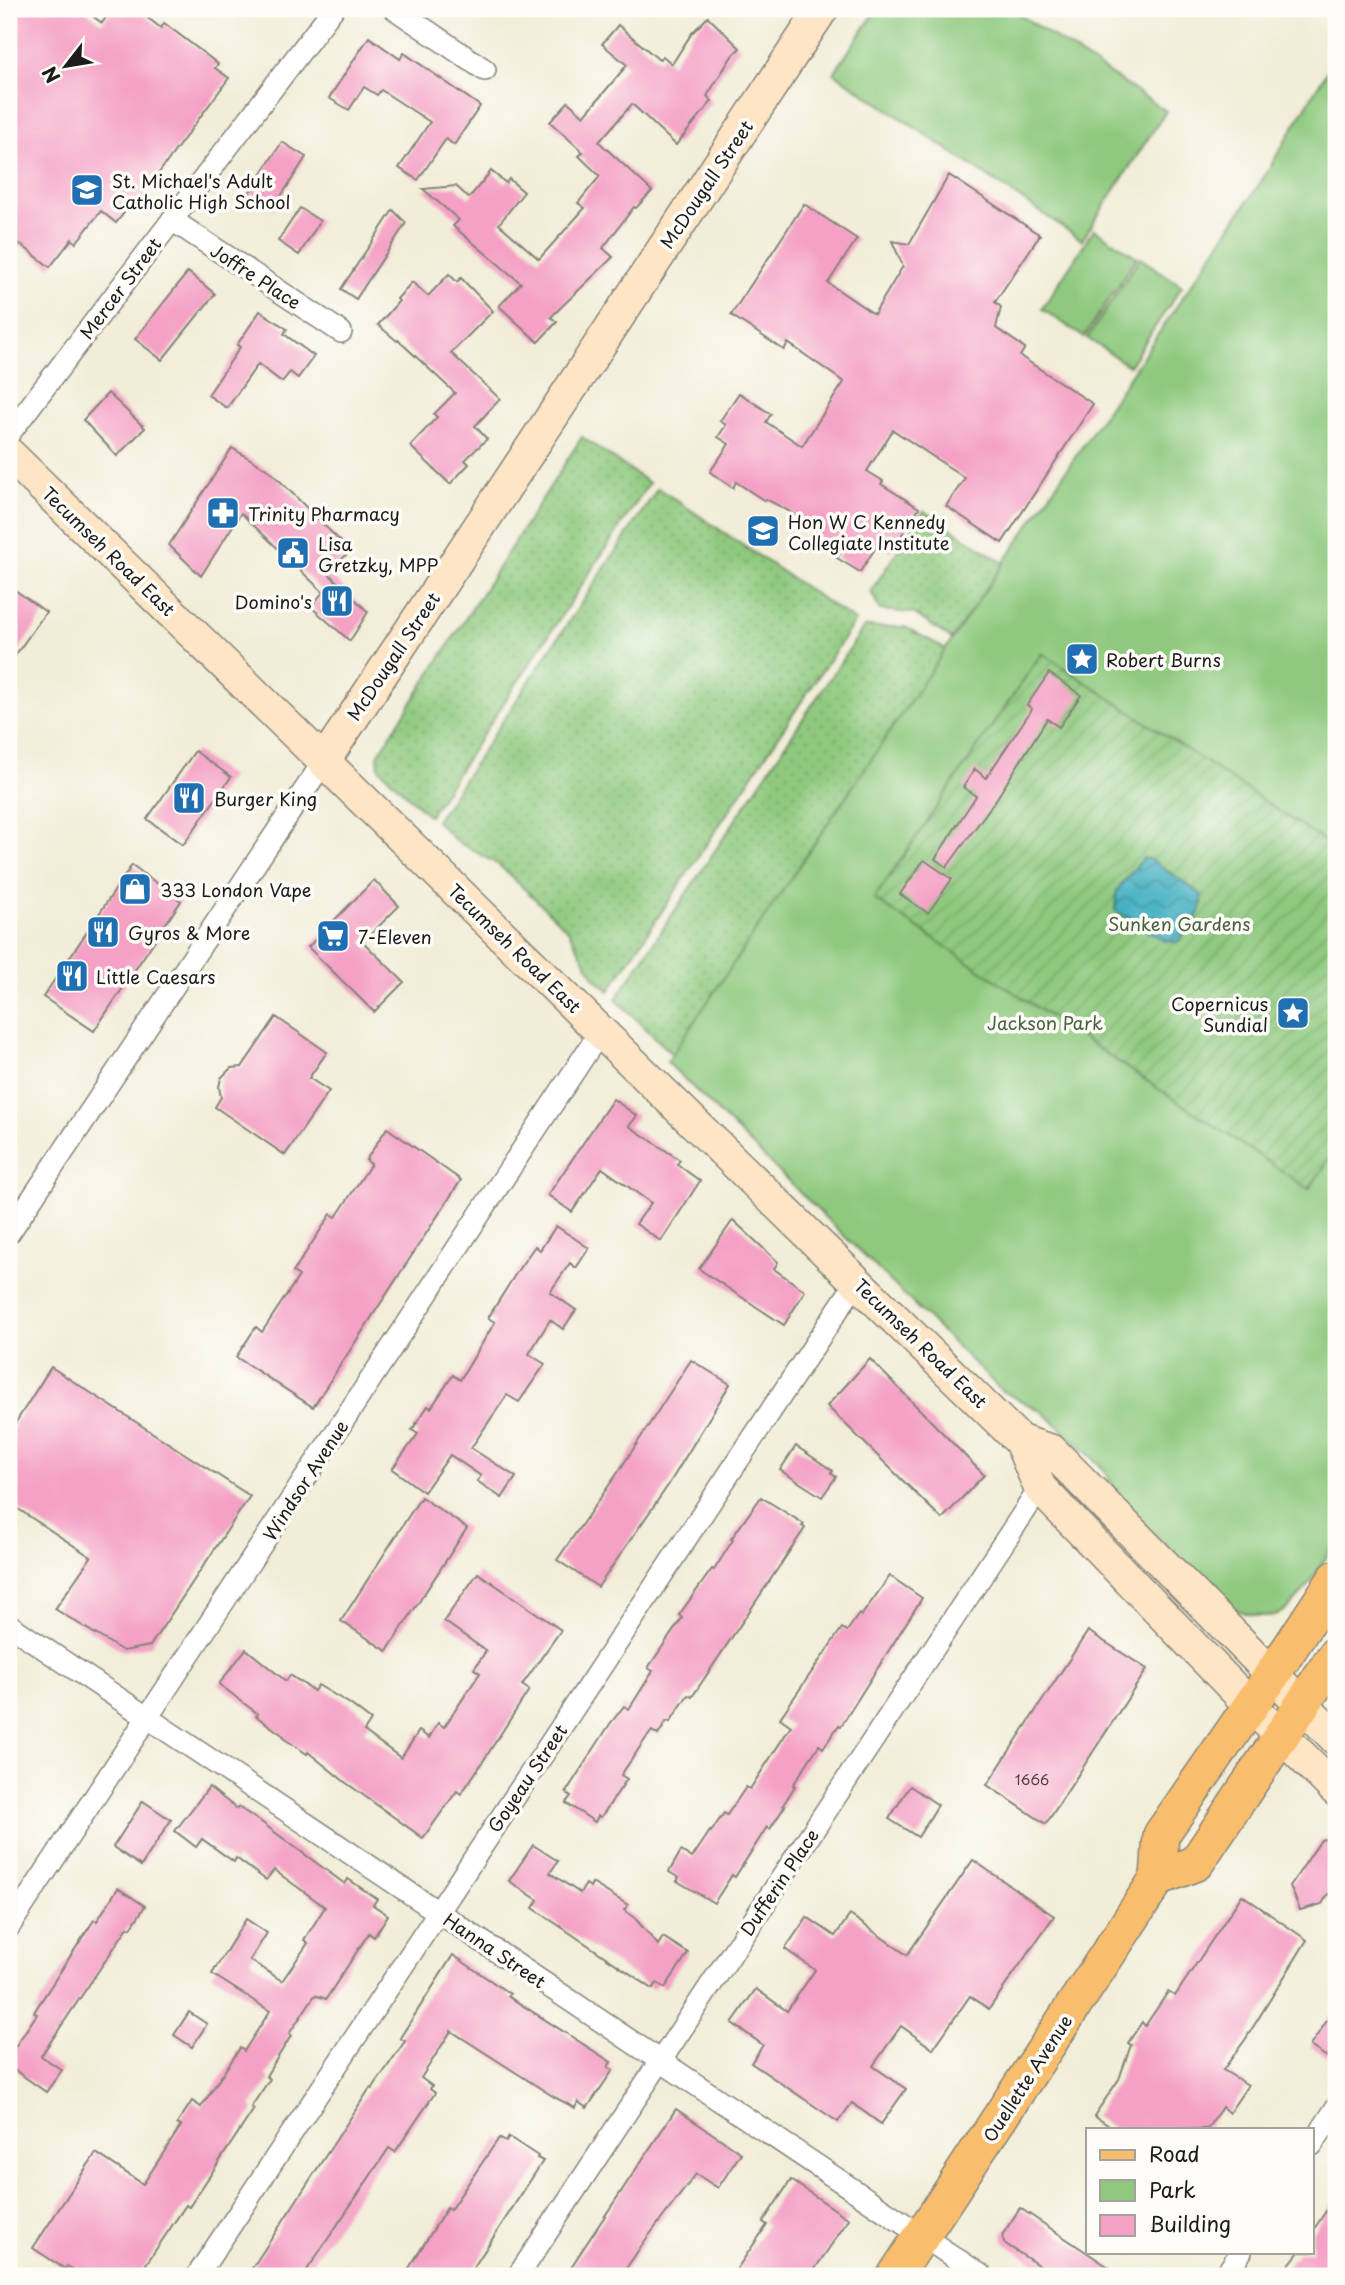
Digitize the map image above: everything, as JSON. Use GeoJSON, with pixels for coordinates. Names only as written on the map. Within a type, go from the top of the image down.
{"type":"FeatureCollection","features":[{"type":"Feature","properties":{"kind":"main road","name":"McDougall Street"},"geometry":{"type":"LineString","coordinates":[[324,761],[822,9]]}},
{"type":"Feature","properties":{"kind":"main road","name":"Tecumseh Road East"},"geometry":{"type":"LineString","coordinates":[[9,454],[1020,1441],[1041,1488],[1251,1706],[1336,1790]]}},
{"type":"Feature","properties":{"kind":"main road","name":"Tecumseh Road East"},"geometry":{"type":"LineString","coordinates":[[1020,1441],[1052,1451],[1336,1739]]}},
{"type":"Feature","properties":{"kind":"main road","name":"Ouellette Avenue"},"geometry":{"type":"LineString","coordinates":[[895,2276],[1158,1878],[1161,1835],[1336,1578]]}},
{"type":"Feature","properties":{"kind":"main road"},"geometry":{"type":"LineString","coordinates":[[1158,1878],[1196,1863],[1336,1654]]}},
{"type":"Feature","properties":{"kind":"street","name":"Mercer Street"},"geometry":{"type":"LineString","coordinates":[[9,434],[333,9]]}},
{"type":"Feature","properties":{"kind":"street"},"geometry":{"type":"LineString","coordinates":[[395,9],[485,70]]}},
{"type":"Feature","properties":{"kind":"street","name":"Joffre Place"},"geometry":{"type":"LineString","coordinates":[[172,220],[341,332]]}},
{"type":"Feature","properties":{"kind":"street","name":"McDougall Street"},"geometry":{"type":"LineString","coordinates":[[9,1233],[324,761]]}},
{"type":"Feature","properties":{"kind":"street","name":"Windsor Avenue"},"geometry":{"type":"LineString","coordinates":[[9,1927],[600,1031]]}},
{"type":"Feature","properties":{"kind":"street","name":"Goyeau Street"},"geometry":{"type":"LineString","coordinates":[[197,2276],[857,1281]]}},
{"type":"Feature","properties":{"kind":"street","name":"Dufferin Place"},"geometry":{"type":"LineString","coordinates":[[518,2276],[1041,1488]]}},
{"type":"Feature","properties":{"kind":"street","name":"Hanna Street"},"geometry":{"type":"LineString","coordinates":[[9,1625],[982,2276]]}},
{"type":"Feature","properties":{"kind":"street"},"geometry":{"type":"LineString","coordinates":[[1314,2142],[1336,2108]]}},
{"type":"Feature","properties":{"kind":"street"},"geometry":{"type":"LineString","coordinates":[[1225,2276],[1240,2254]]}},
{"type":"Feature","properties":{"kind":"green space"},"geometry":{"type":"Polygon","coordinates":[[[877,9],[1011,9],[1166,111],[1082,240],[834,73],[877,9]]]}},
{"type":"Feature","properties":{"kind":"green space","name":"Jackson Park"},"geometry":{"type":"Polygon","coordinates":[[[1336,56],[1336,1542],[1294,1603],[1278,1614],[1260,1616],[1230,1608],[1127,1507],[1100,1465],[1043,1412],[1002,1391],[667,1062],[1264,177],[1336,56]]]}},
{"type":"Feature","properties":{"kind":"green space"},"geometry":{"type":"Polygon","coordinates":[[[1094,229],[1137,257],[1084,337],[1042,309],[1094,229]]]}},
{"type":"Feature","properties":{"kind":"green space"},"geometry":{"type":"Polygon","coordinates":[[[1140,258],[1182,286],[1129,366],[1087,338],[1140,258]]]}},
{"type":"Feature","properties":{"kind":"green space"},"geometry":{"type":"Polygon","coordinates":[[[582,437],[649,483],[429,816],[379,768],[378,755],[582,437]]]}},
{"type":"Feature","properties":{"kind":"green space"},"geometry":{"type":"Polygon","coordinates":[[[658,488],[855,621],[609,991],[594,977],[568,930],[499,865],[456,841],[436,821],[658,488]]]}},
{"type":"Feature","properties":{"kind":"green space"},"geometry":{"type":"Polygon","coordinates":[[[924,511],[1004,563],[952,639],[913,613],[880,610],[871,591],[924,511]]]}},
{"type":"Feature","properties":{"kind":"green space"},"geometry":{"type":"Polygon","coordinates":[[[864,627],[905,627],[946,649],[807,855],[696,1078],[616,999],[864,627]]]}},
{"type":"Feature","properties":{"kind":"green space","name":"Sunken Gardens"},"geometry":{"type":"Polygon","coordinates":[[[1042,653],[1336,849],[1336,1149],[1309,1189],[874,899],[1042,653]]]}},
{"type":"Feature","properties":{"kind":"water"},"geometry":{"type":"Polygon","coordinates":[[[1143,858],[1152,860],[1202,895],[1198,913],[1178,942],[1165,941],[1115,910],[1117,890],[1143,858]]]}},
{"type":"Feature","properties":{"kind":"building","name":"St. Michael's Adult Catholic High School"},"geometry":{"type":"Polygon","coordinates":[[[9,9],[83,9],[102,23],[112,9],[136,9],[161,28],[164,23],[218,64],[215,68],[229,78],[138,201],[134,200],[116,223],[101,211],[76,243],[72,239],[50,267],[20,244],[9,259],[9,9]]]}},
{"type":"Feature","properties":{"kind":"building"},"geometry":{"type":"Polygon","coordinates":[[[708,17],[740,48],[707,96],[712,101],[676,145],[632,104],[599,142],[652,191],[634,207],[603,248],[613,257],[551,317],[557,322],[538,342],[499,306],[521,283],[453,226],[459,220],[423,189],[456,186],[469,198],[491,171],[506,183],[509,179],[524,192],[499,224],[539,259],[585,208],[578,203],[600,176],[579,156],[583,152],[550,122],[568,102],[584,116],[627,65],[602,44],[618,25],[659,60],[663,56],[672,64],[692,33],[708,17]]]}},
{"type":"Feature","properties":{"kind":"building"},"geometry":{"type":"Polygon","coordinates":[[[369,37],[400,59],[404,53],[480,106],[454,145],[446,139],[418,180],[399,168],[430,122],[381,90],[377,95],[364,87],[349,110],[329,98],[369,37]]]}},
{"type":"Feature","properties":{"kind":"building"},"geometry":{"type":"Polygon","coordinates":[[[282,142],[306,157],[273,209],[249,193],[282,142]]]}},
{"type":"Feature","properties":{"kind":"building"},"geometry":{"type":"Polygon","coordinates":[[[949,175],[1040,235],[995,302],[1001,307],[996,328],[1025,348],[1020,356],[1093,404],[1002,543],[946,506],[965,478],[893,430],[867,471],[883,481],[881,484],[919,508],[891,552],[878,544],[860,572],[837,558],[841,552],[815,535],[817,532],[789,511],[766,499],[765,501],[736,482],[733,488],[710,472],[729,444],[718,437],[726,425],[720,421],[739,393],[771,414],[766,422],[802,446],[844,382],[788,343],[784,350],[731,315],[804,204],[857,239],[828,283],[874,314],[903,266],[892,241],[909,244],[949,175]]]}},
{"type":"Feature","properties":{"kind":"building"},"geometry":{"type":"Polygon","coordinates":[[[300,208],[320,221],[299,255],[278,241],[300,208]]]}},
{"type":"Feature","properties":{"kind":"building"},"geometry":{"type":"Polygon","coordinates":[[[393,210],[406,223],[356,299],[341,289],[393,210]]]}},
{"type":"Feature","properties":{"kind":"building"},"geometry":{"type":"Polygon","coordinates":[[[188,272],[215,294],[162,360],[135,339],[188,272]]]}},
{"type":"Feature","properties":{"kind":"building"},"geometry":{"type":"Polygon","coordinates":[[[449,274],[457,282],[461,278],[493,311],[451,353],[500,399],[475,426],[487,439],[465,460],[469,464],[450,484],[410,446],[437,417],[434,414],[455,393],[378,325],[412,282],[428,296],[449,274]]]}},
{"type":"Feature","properties":{"kind":"building"},"geometry":{"type":"Polygon","coordinates":[[[260,311],[287,329],[284,334],[314,356],[298,378],[290,372],[282,382],[258,364],[227,408],[208,395],[260,311]]]}},
{"type":"Feature","properties":{"kind":"building"},"geometry":{"type":"Polygon","coordinates":[[[108,393],[145,428],[117,456],[83,420],[108,393]]]}},
{"type":"Feature","properties":{"kind":"building"},"geometry":{"type":"Polygon","coordinates":[[[232,448],[270,471],[350,551],[328,573],[368,612],[350,641],[311,607],[323,592],[241,513],[201,576],[169,545],[232,448]]]}},
{"type":"Feature","properties":{"kind":"building"},"geometry":{"type":"Polygon","coordinates":[[[9,586],[46,612],[9,664],[9,586]]]}},
{"type":"Feature","properties":{"kind":"building"},"geometry":{"type":"Polygon","coordinates":[[[1049,673],[1081,695],[1059,727],[1047,719],[997,798],[947,867],[935,859],[976,796],[963,787],[975,769],[986,778],[1032,709],[1027,705],[1049,673]]]}},
{"type":"Feature","properties":{"kind":"building","name":"Burger King"},"geometry":{"type":"Polygon","coordinates":[[[195,751],[231,777],[183,845],[147,819],[195,751]]]}},
{"type":"Feature","properties":{"kind":"building"},"geometry":{"type":"Polygon","coordinates":[[[924,860],[952,879],[928,913],[900,894],[924,860]]]}},
{"type":"Feature","properties":{"kind":"building"},"geometry":{"type":"Polygon","coordinates":[[[132,865],[181,901],[94,1031],[43,997],[132,865]]]}},
{"type":"Feature","properties":{"kind":"building"},"geometry":{"type":"Polygon","coordinates":[[[374,880],[399,906],[363,942],[404,982],[374,1012],[308,947],[374,880]]]}},
{"type":"Feature","properties":{"kind":"building"},"geometry":{"type":"Polygon","coordinates":[[[276,1017],[327,1052],[309,1078],[329,1091],[285,1155],[215,1107],[221,1097],[221,1078],[231,1068],[242,1067],[276,1017]]]}},
{"type":"Feature","properties":{"kind":"building"},"geometry":{"type":"Polygon","coordinates":[[[613,1099],[637,1116],[629,1126],[680,1160],[677,1164],[700,1181],[661,1241],[636,1224],[651,1203],[602,1168],[572,1212],[548,1195],[613,1099]]]}},
{"type":"Feature","properties":{"kind":"building"},"geometry":{"type":"Polygon","coordinates":[[[387,1128],[461,1180],[313,1407],[236,1357],[256,1327],[262,1332],[299,1276],[293,1272],[331,1214],[336,1217],[371,1164],[366,1160],[387,1128]]]}},
{"type":"Feature","properties":{"kind":"building"},"geometry":{"type":"Polygon","coordinates":[[[733,1220],[778,1262],[774,1269],[805,1291],[784,1325],[699,1269],[733,1220]]]}},
{"type":"Feature","properties":{"kind":"building"},"geometry":{"type":"Polygon","coordinates":[[[556,1226],[589,1248],[576,1268],[570,1263],[550,1292],[576,1310],[563,1329],[550,1320],[529,1354],[545,1364],[519,1402],[507,1395],[471,1448],[516,1477],[502,1498],[477,1481],[481,1476],[450,1455],[424,1492],[392,1469],[418,1434],[412,1430],[428,1406],[431,1408],[453,1375],[460,1380],[495,1322],[488,1318],[518,1270],[535,1246],[540,1250],[556,1226]]]}},
{"type":"Feature","properties":{"kind":"building"},"geometry":{"type":"Polygon","coordinates":[[[870,1359],[984,1475],[942,1519],[827,1406],[870,1359]]]}},
{"type":"Feature","properties":{"kind":"building"},"geometry":{"type":"Polygon","coordinates":[[[691,1360],[730,1384],[669,1484],[598,1587],[557,1560],[691,1360]]]}},
{"type":"Feature","properties":{"kind":"building"},"geometry":{"type":"Polygon","coordinates":[[[51,1367],[250,1496],[150,1646],[123,1651],[55,1609],[91,1557],[9,1503],[9,1433],[51,1367]]]}},
{"type":"Feature","properties":{"kind":"building"},"geometry":{"type":"Polygon","coordinates":[[[796,1446],[833,1471],[831,1473],[836,1477],[822,1497],[780,1470],[796,1446]]]}},
{"type":"Feature","properties":{"kind":"building"},"geometry":{"type":"Polygon","coordinates":[[[421,1497],[467,1528],[387,1651],[341,1621],[421,1497]]]}},
{"type":"Feature","properties":{"kind":"building"},"geometry":{"type":"Polygon","coordinates":[[[761,1497],[804,1524],[802,1526],[805,1528],[692,1697],[688,1695],[658,1735],[652,1731],[644,1741],[621,1775],[627,1779],[595,1822],[566,1803],[571,1796],[566,1792],[610,1724],[624,1706],[629,1709],[653,1671],[648,1668],[682,1618],[679,1615],[712,1569],[714,1570],[733,1540],[731,1539],[761,1497]]]}},
{"type":"Feature","properties":{"kind":"building"},"geometry":{"type":"Polygon","coordinates":[[[478,1573],[561,1630],[522,1685],[529,1690],[480,1766],[461,1794],[457,1791],[423,1838],[308,1752],[307,1754],[283,1738],[284,1736],[256,1716],[258,1714],[219,1684],[246,1649],[286,1681],[290,1675],[314,1691],[318,1685],[350,1704],[371,1720],[364,1731],[401,1758],[419,1731],[429,1738],[438,1723],[444,1727],[480,1673],[474,1669],[486,1651],[444,1621],[478,1573]]]}},
{"type":"Feature","properties":{"kind":"building"},"geometry":{"type":"Polygon","coordinates":[[[890,1576],[922,1598],[841,1726],[839,1725],[823,1748],[819,1745],[793,1785],[795,1786],[783,1805],[785,1806],[770,1829],[767,1827],[735,1877],[732,1875],[714,1903],[677,1881],[679,1878],[669,1872],[681,1851],[692,1858],[724,1813],[727,1815],[746,1787],[750,1789],[791,1726],[780,1718],[842,1628],[847,1631],[859,1614],[861,1616],[890,1576]]]}},
{"type":"Feature","properties":{"kind":"building"},"geometry":{"type":"Polygon","coordinates":[[[1088,1631],[1147,1669],[1046,1824],[987,1785],[1088,1631]]]}},
{"type":"Feature","properties":{"kind":"building"},"geometry":{"type":"Polygon","coordinates":[[[910,1786],[938,1805],[918,1837],[889,1819],[910,1786]]]}},
{"type":"Feature","properties":{"kind":"building"},"geometry":{"type":"Polygon","coordinates":[[[209,1787],[345,1884],[348,1879],[377,1899],[373,1905],[388,1915],[374,1937],[369,1933],[326,1999],[315,1995],[266,2076],[270,2079],[251,2107],[254,2109],[189,2207],[186,2205],[138,2276],[84,2276],[67,2266],[65,2269],[33,2248],[96,2153],[143,2184],[181,2126],[177,2124],[192,2101],[201,2107],[240,2048],[244,2051],[270,2011],[212,1974],[246,1919],[267,1933],[250,1960],[282,1981],[308,1943],[304,1940],[325,1907],[274,1870],[266,1880],[236,1858],[234,1862],[202,1839],[196,1847],[175,1831],[209,1787]]]}},
{"type":"Feature","properties":{"kind":"building"},"geometry":{"type":"Polygon","coordinates":[[[143,1801],[171,1820],[141,1866],[113,1847],[143,1801]]]}},
{"type":"Feature","properties":{"kind":"building"},"geometry":{"type":"Polygon","coordinates":[[[1336,1837],[1336,1899],[1328,1894],[1322,1904],[1300,1910],[1290,1886],[1321,1840],[1336,1837]]]}},
{"type":"Feature","properties":{"kind":"building"},"geometry":{"type":"Polygon","coordinates":[[[533,1845],[558,1861],[550,1873],[580,1893],[586,1884],[590,1887],[592,1883],[628,1905],[624,1910],[634,1917],[658,1945],[663,1937],[688,1953],[665,1988],[657,1983],[653,1989],[533,1908],[538,1900],[509,1881],[533,1845]]]}},
{"type":"Feature","properties":{"kind":"building"},"geometry":{"type":"Polygon","coordinates":[[[973,1860],[1054,1916],[989,2009],[970,1996],[933,2049],[901,2026],[873,2066],[906,2089],[881,2124],[852,2103],[838,2122],[751,2063],[763,2045],[732,2023],[756,1989],[787,2011],[815,1970],[785,1949],[807,1917],[835,1936],[850,1915],[907,1955],[973,1860]]]}},
{"type":"Feature","properties":{"kind":"building"},"geometry":{"type":"Polygon","coordinates":[[[118,1888],[145,1906],[41,2056],[62,2070],[46,2092],[9,2066],[9,2056],[37,2014],[34,2012],[118,1888]]]}},
{"type":"Feature","properties":{"kind":"building"},"geometry":{"type":"Polygon","coordinates":[[[1242,1895],[1307,1940],[1245,2040],[1223,2070],[1248,2085],[1229,2113],[1222,2107],[1208,2128],[1112,2128],[1094,2116],[1119,2079],[1131,2045],[1128,2043],[1142,2022],[1145,2026],[1168,1992],[1175,1996],[1242,1895]]]}},
{"type":"Feature","properties":{"kind":"building"},"geometry":{"type":"Polygon","coordinates":[[[453,1955],[510,1994],[508,1996],[611,2062],[608,2067],[613,2070],[587,2108],[578,2102],[575,2108],[451,2031],[421,2078],[432,2086],[430,2089],[435,2093],[395,2152],[389,2148],[303,2276],[247,2276],[370,2088],[372,2089],[405,2041],[400,2038],[453,1955]]]}},
{"type":"Feature","properties":{"kind":"building"},"geometry":{"type":"Polygon","coordinates":[[[1336,2007],[1336,2043],[1327,2057],[1310,2046],[1336,2007]]]}},
{"type":"Feature","properties":{"kind":"building"},"geometry":{"type":"Polygon","coordinates":[[[189,2012],[207,2024],[192,2047],[174,2035],[189,2012]]]}},
{"type":"Feature","properties":{"kind":"building"},"geometry":{"type":"Polygon","coordinates":[[[676,2109],[741,2153],[718,2188],[696,2174],[621,2276],[565,2276],[676,2109]]]}},
{"type":"Feature","properties":{"kind":"building"},"geometry":{"type":"Polygon","coordinates":[[[509,2137],[543,2161],[468,2276],[404,2276],[447,2208],[450,2210],[499,2138],[506,2142],[509,2137]]]}},
{"type":"Feature","properties":{"kind":"building"},"geometry":{"type":"Polygon","coordinates":[[[791,2180],[849,2219],[810,2276],[732,2276],[767,2225],[763,2222],[791,2180]]]}},
{"type":"Feature","properties":{"kind":"building"},"geometry":{"type":"Polygon","coordinates":[[[1336,2196],[1336,2276],[1280,2276],[1297,2254],[1314,2254],[1314,2229],[1336,2196]]]}},
{"type":"Feature","properties":{"kind":"building"},"geometry":{"type":"Polygon","coordinates":[[[1020,2208],[1122,2276],[1055,2276],[1004,2243],[1003,2234],[1020,2208]]]}},
{"type":"Feature","properties":{"kind":"place","name":"St. Michael's Adult Catholic High School"},"geometry":{"type":"Point","coordinates":[87,190]}},
{"type":"Feature","properties":{"kind":"place","name":"Trinity Pharmacy"},"geometry":{"type":"Point","coordinates":[223,513]}},
{"type":"Feature","properties":{"kind":"place","name":"Hon W C Kennedy Collegiate Institute"},"geometry":{"type":"Point","coordinates":[763,531]}},
{"type":"Feature","properties":{"kind":"place","name":"Lisa Gretzky, MPP"},"geometry":{"type":"Point","coordinates":[293,553]}},
{"type":"Feature","properties":{"kind":"place","name":"Domino's"},"geometry":{"type":"Point","coordinates":[337,601]}},
{"type":"Feature","properties":{"kind":"place","name":"Robert Burns"},"geometry":{"type":"Point","coordinates":[1082,659]}},
{"type":"Feature","properties":{"kind":"place","name":"Burger King"},"geometry":{"type":"Point","coordinates":[189,798]}},
{"type":"Feature","properties":{"kind":"place","name":"333 London Vape"},"geometry":{"type":"Point","coordinates":[135,889]}},
{"type":"Feature","properties":{"kind":"place","name":"Gyros & More"},"geometry":{"type":"Point","coordinates":[103,932]}},
{"type":"Feature","properties":{"kind":"place","name":"7-Eleven"},"geometry":{"type":"Point","coordinates":[333,936]}},
{"type":"Feature","properties":{"kind":"place","name":"Little Caesars"},"geometry":{"type":"Point","coordinates":[72,976]}},
{"type":"Feature","properties":{"kind":"place","name":"Copernicus Sundial"},"geometry":{"type":"Point","coordinates":[1293,1013]}}]}
